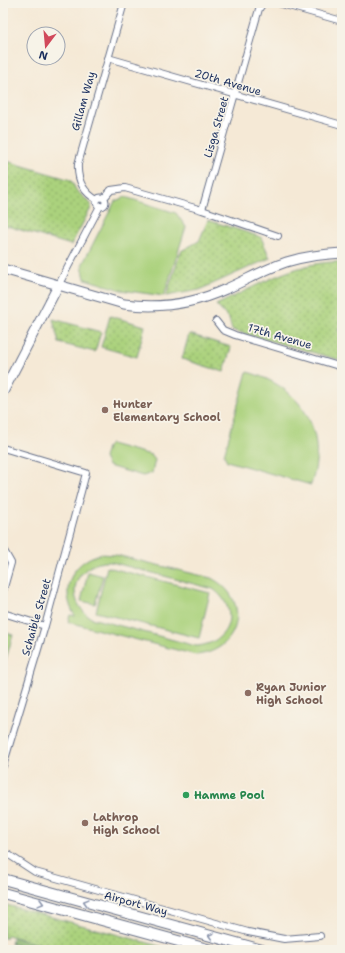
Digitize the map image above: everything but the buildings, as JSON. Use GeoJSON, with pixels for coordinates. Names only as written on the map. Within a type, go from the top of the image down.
{"type":"FeatureCollection","features":[{"type":"Feature","properties":{"kind":"main road","name":"Airport Way"},"geometry":{"type":"LineString","coordinates":[[3,879],[262,950]]}},
{"type":"Feature","properties":{"kind":"main road"},"geometry":{"type":"LineString","coordinates":[[3,892],[211,950]]}},
{"type":"Feature","properties":{"kind":"street","name":"Gillam Way"},"geometry":{"type":"LineString","coordinates":[[101,199],[87,193],[82,186],[78,167],[124,3]]}},
{"type":"Feature","properties":{"kind":"street","name":"Lisga Street"},"geometry":{"type":"LineString","coordinates":[[202,210],[259,9],[263,3]]}},
{"type":"Feature","properties":{"kind":"street"},"geometry":{"type":"LineString","coordinates":[[278,3],[342,21]]}},
{"type":"Feature","properties":{"kind":"street","name":"20th Avenue"},"geometry":{"type":"LineString","coordinates":[[108,58],[342,125]]}},
{"type":"Feature","properties":{"kind":"street"},"geometry":{"type":"LineString","coordinates":[[3,392],[100,206],[97,203],[111,190],[122,187],[202,210],[278,236]]}},
{"type":"Feature","properties":{"kind":"street"},"geometry":{"type":"LineString","coordinates":[[3,269],[124,304],[138,306],[167,306],[211,295],[271,267],[290,261],[326,254],[342,253]]}},
{"type":"Feature","properties":{"kind":"street","name":"17th Avenue"},"geometry":{"type":"LineString","coordinates":[[216,321],[223,330],[235,335],[342,366]]}},
{"type":"Feature","properties":{"kind":"street","name":"Schaible Street"},"geometry":{"type":"LineString","coordinates":[[3,448],[86,473],[45,626],[3,766]]}},
{"type":"Feature","properties":{"kind":"street"},"geometry":{"type":"LineString","coordinates":[[3,549],[11,564],[3,591]]}},
{"type":"Feature","properties":{"kind":"street"},"geometry":{"type":"LineString","coordinates":[[3,613],[45,626]]}},
{"type":"Feature","properties":{"kind":"street"},"geometry":{"type":"LineString","coordinates":[[3,851],[35,872],[273,938],[320,936]]}},
{"type":"Feature","properties":{"kind":"green space"},"geometry":{"type":"Polygon","coordinates":[[[3,160],[71,180],[76,190],[91,204],[91,208],[71,245],[4,225],[3,228],[3,160]]]}},
{"type":"Feature","properties":{"kind":"green space"},"geometry":{"type":"Polygon","coordinates":[[[125,197],[176,213],[186,227],[164,296],[121,290],[85,279],[82,265],[115,201],[125,197]]]}},
{"type":"Feature","properties":{"kind":"green space"},"geometry":{"type":"Polygon","coordinates":[[[208,220],[261,237],[270,258],[199,290],[166,296],[181,251],[199,241],[208,220]]]}},
{"type":"Feature","properties":{"kind":"green space"},"geometry":{"type":"Polygon","coordinates":[[[342,262],[342,317],[338,331],[342,333],[340,360],[232,330],[229,319],[216,305],[261,283],[293,270],[309,265],[342,262]]]}},
{"type":"Feature","properties":{"kind":"green space"},"geometry":{"type":"Polygon","coordinates":[[[110,316],[145,326],[137,357],[101,347],[110,316]]]}},
{"type":"Feature","properties":{"kind":"green space"},"geometry":{"type":"Polygon","coordinates":[[[53,319],[101,332],[95,352],[59,343],[53,319]]]}},
{"type":"Feature","properties":{"kind":"green space"},"geometry":{"type":"Polygon","coordinates":[[[189,334],[231,347],[224,372],[182,359],[189,334]]]}},
{"type":"Feature","properties":{"kind":"green space"},"geometry":{"type":"Polygon","coordinates":[[[247,372],[266,379],[282,388],[296,400],[306,414],[313,429],[316,447],[316,465],[311,485],[227,461],[224,455],[247,372]]]}},
{"type":"Feature","properties":{"kind":"green space"},"geometry":{"type":"Polygon","coordinates":[[[110,444],[151,455],[155,460],[152,473],[143,476],[108,466],[104,458],[107,447],[110,444]]]}},
{"type":"Feature","properties":{"kind":"green space"},"geometry":{"type":"Polygon","coordinates":[[[101,554],[116,555],[211,578],[224,587],[232,598],[236,610],[236,622],[232,634],[224,644],[212,651],[196,655],[68,622],[70,615],[75,616],[70,606],[68,596],[68,587],[71,578],[75,570],[82,563],[101,554]],[[103,562],[93,565],[84,571],[76,586],[75,594],[78,602],[83,611],[91,618],[196,646],[208,644],[217,639],[224,632],[228,624],[229,615],[227,606],[222,597],[213,589],[111,562],[103,562]]]}},
{"type":"Feature","properties":{"kind":"green space"},"geometry":{"type":"Polygon","coordinates":[[[107,567],[210,593],[199,638],[96,612],[107,567]]]}},
{"type":"Feature","properties":{"kind":"green space"},"geometry":{"type":"Polygon","coordinates":[[[88,572],[103,576],[95,604],[81,601],[88,572]]]}},
{"type":"Feature","properties":{"kind":"green space"},"geometry":{"type":"Polygon","coordinates":[[[3,632],[13,635],[3,669],[3,632]]]}},
{"type":"Feature","properties":{"kind":"green space"},"geometry":{"type":"Polygon","coordinates":[[[3,904],[175,950],[95,950],[84,946],[66,948],[47,946],[8,935],[6,938],[3,938],[3,904]]]}},
{"type":"Feature","properties":{"kind":"green space"},"geometry":{"type":"Polygon","coordinates":[[[13,937],[56,950],[41,950],[11,944],[13,937]]]}},
{"type":"Feature","properties":{"kind":"place","name":"Hunter Elementary School"},"geometry":{"type":"Point","coordinates":[105,410]}},
{"type":"Feature","properties":{"kind":"place","name":"Ryan Junior High School"},"geometry":{"type":"Point","coordinates":[248,693]}},
{"type":"Feature","properties":{"kind":"place","name":"Hamme Pool"},"geometry":{"type":"Point","coordinates":[186,795]}},
{"type":"Feature","properties":{"kind":"place","name":"Lathrop High School"},"geometry":{"type":"Point","coordinates":[85,823]}}]}
